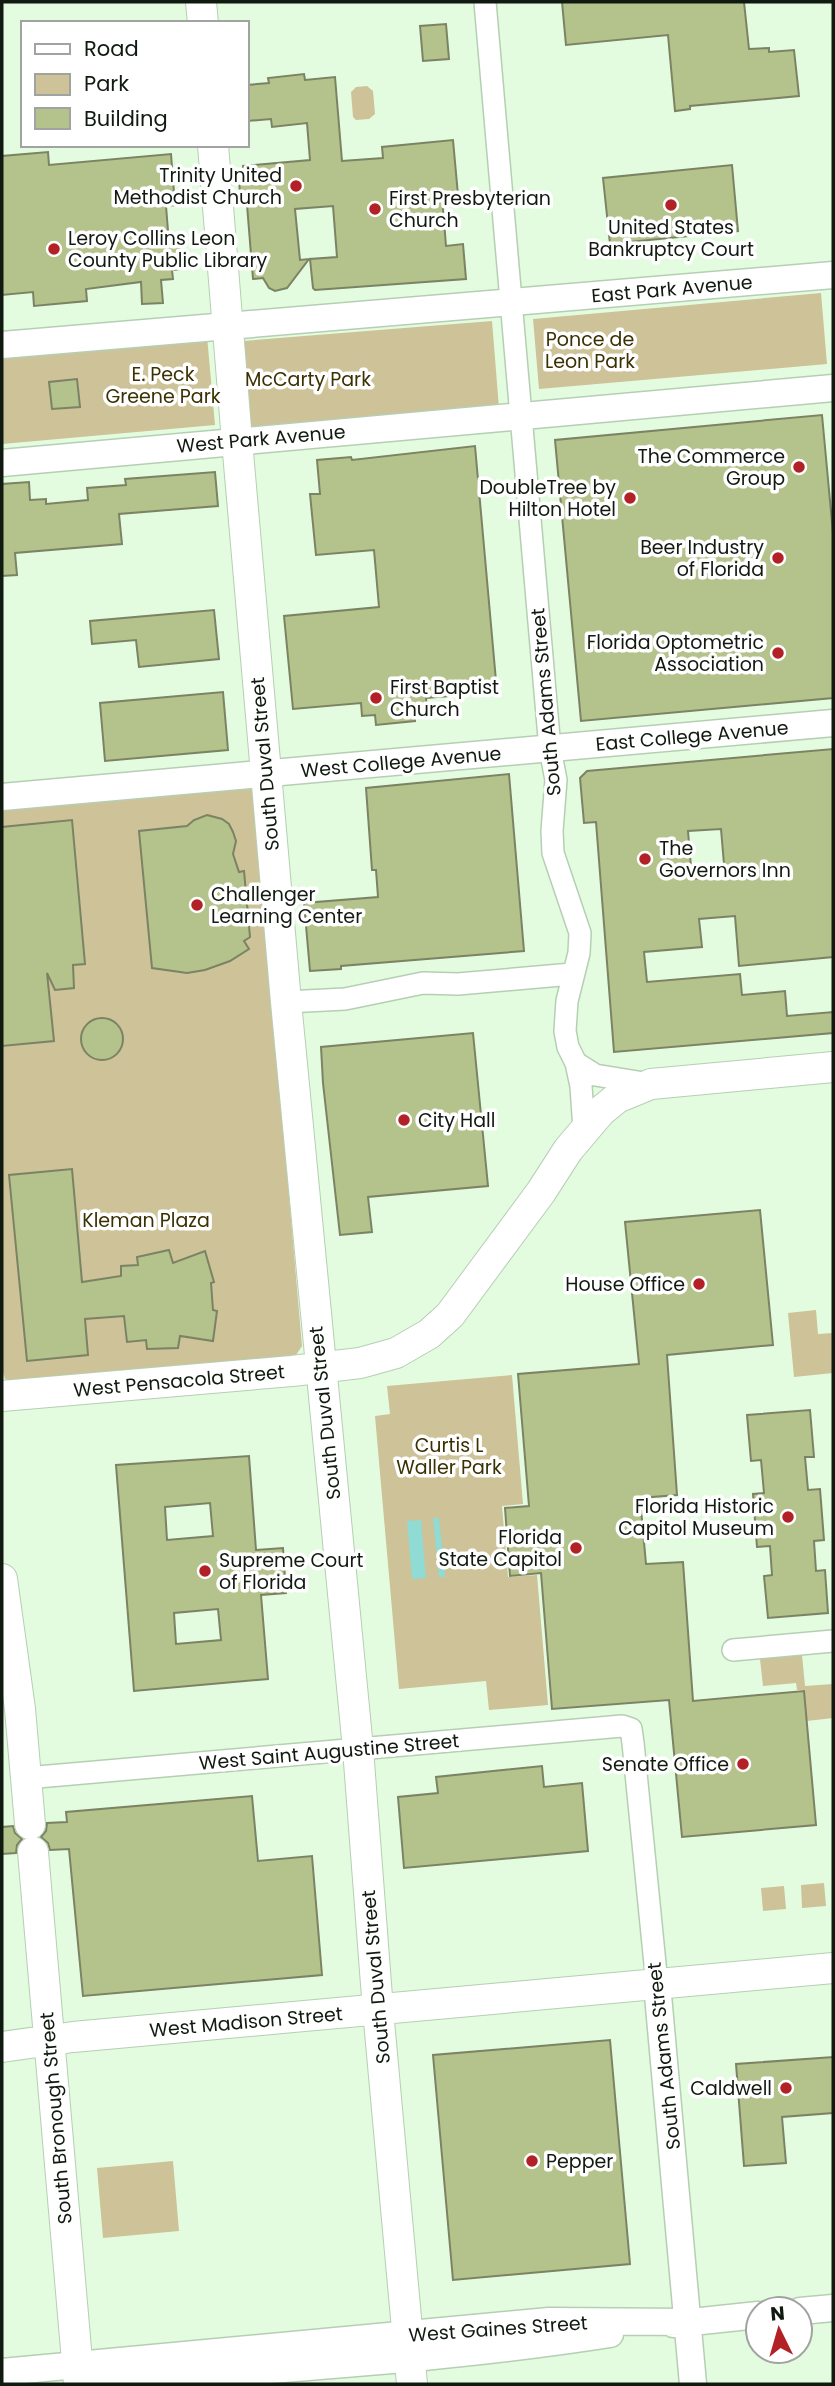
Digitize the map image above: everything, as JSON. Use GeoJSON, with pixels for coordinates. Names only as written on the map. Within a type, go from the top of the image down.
{"type":"FeatureCollection","features":[{"type":"Feature","properties":{"kind":"main road"},"geometry":{"type":"LineString","coordinates":[[201,2],[203,21]]}},
{"type":"Feature","properties":{"kind":"main road","name":"South Duval Street"},"geometry":{"type":"LineString","coordinates":[[214,147],[286,1002],[358,1749],[378,2010],[410,2359]]}},
{"type":"Feature","properties":{"kind":"main road","name":"West Pensacola Street"},"geometry":{"type":"LineString","coordinates":[[2,1396],[320,1368],[360,1363],[396,1353],[429,1334],[450,1315],[583,1130],[617,1098],[651,1084],[833,1067]]}},
{"type":"Feature","properties":{"kind":"main road","name":"South Bronough Street"},"geometry":{"type":"LineString","coordinates":[[2,1579],[20,1709],[82,2378]]}},
{"type":"Feature","properties":{"kind":"main road","name":"West Madison Street"},"geometry":{"type":"LineString","coordinates":[[2,2047],[833,1968]]}},
{"type":"Feature","properties":{"kind":"street","name":"South Adams Street"},"geometry":{"type":"LineString","coordinates":[[485,2],[550,749],[556,780],[553,853],[580,933],[579,953],[567,1001],[565,1031],[581,1086],[583,1130]]}},
{"type":"Feature","properties":{"kind":"street","name":"East Park Avenue"},"geometry":{"type":"LineString","coordinates":[[511,303],[833,275]]}},
{"type":"Feature","properties":{"kind":"street"},"geometry":{"type":"LineString","coordinates":[[2,345],[511,303]]}},
{"type":"Feature","properties":{"kind":"street"},"geometry":{"type":"LineString","coordinates":[[520,417],[833,388]]}},
{"type":"Feature","properties":{"kind":"street","name":"West Park Avenue"},"geometry":{"type":"LineString","coordinates":[[2,463],[520,417]]}},
{"type":"Feature","properties":{"kind":"street","name":"East College Avenue"},"geometry":{"type":"LineString","coordinates":[[550,749],[833,723]]}},
{"type":"Feature","properties":{"kind":"street","name":"West College Avenue"},"geometry":{"type":"LineString","coordinates":[[2,797],[550,749]]}},
{"type":"Feature","properties":{"kind":"street"},"geometry":{"type":"LineString","coordinates":[[286,1002],[345,999],[423,983],[458,984],[572,974]]}},
{"type":"Feature","properties":{"kind":"street"},"geometry":{"type":"LineString","coordinates":[[576,1063],[596,1075],[651,1084]]}},
{"type":"Feature","properties":{"kind":"street"},"geometry":{"type":"LineString","coordinates":[[733,1650],[833,1641]]}},
{"type":"Feature","properties":{"kind":"street","name":"West Saint Augustine Street"},"geometry":{"type":"LineString","coordinates":[[26,1778],[622,1726],[631,1729]]}},
{"type":"Feature","properties":{"kind":"street","name":"South Adams Street"},"geometry":{"type":"LineString","coordinates":[[631,1729],[693,2384]]}},
{"type":"Feature","properties":{"kind":"street"},"geometry":{"type":"LineString","coordinates":[[814,2310],[833,2308]]}},
{"type":"Feature","properties":{"kind":"street","name":"West Gaines Street"},"geometry":{"type":"LineString","coordinates":[[2,2372],[82,2378],[410,2359],[744,2316]]}},
{"type":"Feature","properties":{"kind":"green space"},"geometry":{"type":"Polygon","coordinates":[[[367,86],[373,91],[375,114],[369,119],[356,120],[353,117],[351,92],[356,87],[367,86]]]}},
{"type":"Feature","properties":{"kind":"green space","name":"Ponce de Leon Park"},"geometry":{"type":"Polygon","coordinates":[[[821,293],[827,364],[539,389],[533,319],[821,293]]]}},
{"type":"Feature","properties":{"kind":"green space","name":"McCarty Park"},"geometry":{"type":"Polygon","coordinates":[[[492,321],[499,408],[250,428],[243,341],[492,321]]]}},
{"type":"Feature","properties":{"kind":"green space","name":"E. Peck Greene Park"},"geometry":{"type":"Polygon","coordinates":[[[207,336],[215,425],[2,444],[2,354],[207,336]]]}},
{"type":"Feature","properties":{"kind":"green space","name":"Kleman Plaza"},"geometry":{"type":"Polygon","coordinates":[[[246,782],[254,791],[302,1346],[296,1355],[288,1360],[17,1383],[5,1379],[2,1369],[2,802],[246,782]]]}},
{"type":"Feature","properties":{"kind":"green space"},"geometry":{"type":"Polygon","coordinates":[[[816,1310],[818,1334],[833,1333],[833,1373],[794,1377],[788,1313],[816,1310]]]}},
{"type":"Feature","properties":{"kind":"green space","name":"Curtis L Waller Park"},"geometry":{"type":"Polygon","coordinates":[[[512,1375],[523,1504],[502,1506],[508,1577],[537,1575],[548,1705],[489,1710],[486,1681],[399,1689],[375,1416],[390,1414],[387,1386],[512,1375]]]}},
{"type":"Feature","properties":{"kind":"green space"},"geometry":{"type":"Polygon","coordinates":[[[802,1655],[805,1686],[833,1684],[833,1718],[807,1721],[804,1690],[797,1690],[796,1683],[763,1686],[760,1659],[802,1655]]]}},
{"type":"Feature","properties":{"kind":"green space"},"geometry":{"type":"Polygon","coordinates":[[[824,1883],[826,1906],[802,1908],[801,1885],[824,1883]]]}},
{"type":"Feature","properties":{"kind":"green space"},"geometry":{"type":"Polygon","coordinates":[[[784,1886],[786,1909],[763,1911],[761,1888],[784,1886]]]}},
{"type":"Feature","properties":{"kind":"green space"},"geometry":{"type":"Polygon","coordinates":[[[173,2161],[179,2231],[103,2238],[97,2168],[173,2161]]]}},
{"type":"Feature","properties":{"kind":"water"},"geometry":{"type":"Polygon","coordinates":[[[433,1518],[439,1518],[445,1577],[439,1577],[433,1518]]]}},
{"type":"Feature","properties":{"kind":"water"},"geometry":{"type":"Polygon","coordinates":[[[421,1520],[426,1578],[412,1579],[407,1521],[421,1520]]]}},
{"type":"Feature","properties":{"kind":"building"},"geometry":{"type":"Polygon","coordinates":[[[562,2],[744,2],[749,49],[769,48],[769,52],[794,50],[799,96],[690,106],[690,109],[675,111],[668,35],[566,45],[562,2]]]}},
{"type":"Feature","properties":{"kind":"building"},"geometry":{"type":"Polygon","coordinates":[[[446,24],[449,59],[423,61],[420,26],[446,24]]]}},
{"type":"Feature","properties":{"kind":"building"},"geometry":{"type":"Polygon","coordinates":[[[304,74],[305,80],[335,77],[342,161],[383,158],[382,147],[453,140],[458,195],[442,196],[446,246],[463,244],[466,279],[315,290],[310,259],[337,257],[333,206],[295,209],[300,260],[309,259],[287,288],[275,291],[269,288],[263,278],[253,279],[247,205],[241,205],[238,170],[243,170],[243,166],[310,160],[307,123],[272,127],[271,119],[248,121],[248,85],[269,83],[268,78],[304,74]]]}},
{"type":"Feature","properties":{"kind":"building","name":"Leroy Collins Leon County Public Library"},"geometry":{"type":"Polygon","coordinates":[[[48,152],[49,165],[171,154],[175,205],[166,206],[169,243],[179,242],[181,269],[172,270],[173,279],[161,280],[163,303],[142,304],[141,282],[86,289],[87,301],[34,306],[33,292],[2,295],[2,156],[48,152]]]}},
{"type":"Feature","properties":{"kind":"building","name":"United States Bankruptcy Court"},"geometry":{"type":"Polygon","coordinates":[[[732,165],[738,231],[610,244],[603,178],[732,165]]]}},
{"type":"Feature","properties":{"kind":"building"},"geometry":{"type":"Polygon","coordinates":[[[77,379],[80,407],[52,409],[49,382],[77,379]]]}},
{"type":"Feature","properties":{"kind":"building"},"geometry":{"type":"Polygon","coordinates":[[[822,415],[833,533],[833,698],[581,721],[555,440],[822,415]]]}},
{"type":"Feature","properties":{"kind":"building"},"geometry":{"type":"Polygon","coordinates":[[[475,446],[497,692],[426,698],[427,710],[414,711],[415,721],[376,725],[375,715],[362,716],[361,703],[293,709],[284,616],[379,607],[374,550],[316,555],[310,494],[320,494],[317,460],[351,457],[352,460],[475,446]]]}},
{"type":"Feature","properties":{"kind":"building"},"geometry":{"type":"Polygon","coordinates":[[[215,472],[218,506],[119,514],[122,544],[15,553],[17,575],[2,576],[2,484],[29,482],[30,500],[46,499],[46,504],[88,500],[87,488],[126,485],[125,479],[215,472]]]}},
{"type":"Feature","properties":{"kind":"building"},"geometry":{"type":"Polygon","coordinates":[[[214,610],[219,659],[139,667],[136,640],[92,644],[90,621],[214,610]]]}},
{"type":"Feature","properties":{"kind":"building"},"geometry":{"type":"Polygon","coordinates":[[[223,692],[228,750],[105,761],[100,703],[223,692]]]}},
{"type":"Feature","properties":{"kind":"building"},"geometry":{"type":"Polygon","coordinates":[[[833,749],[833,957],[739,966],[735,916],[699,919],[702,947],[644,952],[647,982],[740,974],[742,995],[785,991],[787,1016],[833,1012],[833,1033],[614,1052],[596,822],[584,823],[580,778],[587,771],[833,749]],[[721,829],[688,831],[692,879],[725,876],[721,829]]]}},
{"type":"Feature","properties":{"kind":"building"},"geometry":{"type":"Polygon","coordinates":[[[509,774],[524,951],[310,971],[304,903],[378,897],[376,870],[372,870],[366,788],[509,774]]]}},
{"type":"Feature","properties":{"kind":"building","name":"Challenger Learning Center"},"geometry":{"type":"Polygon","coordinates":[[[207,815],[229,824],[236,841],[233,854],[239,872],[244,871],[250,937],[244,941],[249,949],[230,961],[205,970],[187,973],[152,968],[139,831],[187,826],[207,815]]]}},
{"type":"Feature","properties":{"kind":"building"},"geometry":{"type":"Polygon","coordinates":[[[72,820],[85,964],[73,965],[74,988],[55,990],[47,973],[54,1041],[2,1046],[2,827],[72,820]]]}},
{"type":"Feature","properties":{"kind":"building"},"geometry":{"type":"Polygon","coordinates":[[[102,1018],[117,1024],[123,1039],[117,1054],[102,1060],[87,1054],[81,1039],[87,1024],[102,1018]]]}},
{"type":"Feature","properties":{"kind":"building","name":"City Hall"},"geometry":{"type":"Polygon","coordinates":[[[473,1033],[488,1186],[368,1197],[372,1232],[340,1235],[321,1047],[473,1033]]]}},
{"type":"Feature","properties":{"kind":"building"},"geometry":{"type":"Polygon","coordinates":[[[72,1169],[82,1282],[121,1276],[121,1266],[138,1265],[137,1257],[169,1250],[173,1263],[205,1251],[214,1282],[211,1283],[213,1310],[217,1311],[213,1341],[180,1336],[178,1348],[147,1349],[146,1340],[127,1342],[124,1316],[85,1319],[88,1355],[27,1361],[9,1175],[72,1169]]]}},
{"type":"Feature","properties":{"kind":"building"},"geometry":{"type":"Polygon","coordinates":[[[760,1210],[773,1345],[667,1355],[677,1495],[640,1498],[646,1564],[683,1562],[693,1701],[804,1691],[816,1825],[682,1837],[669,1700],[552,1709],[541,1573],[510,1576],[505,1508],[529,1506],[518,1374],[639,1364],[625,1222],[760,1210]]]}},
{"type":"Feature","properties":{"kind":"building","name":"Florida Historic Capitol Museum"},"geometry":{"type":"Polygon","coordinates":[[[810,1410],[814,1457],[805,1457],[808,1490],[820,1489],[824,1540],[814,1541],[816,1571],[825,1570],[828,1613],[768,1618],[764,1576],[772,1575],[770,1546],[757,1547],[753,1494],[764,1493],[761,1460],[751,1461],[747,1415],[810,1410]]]}},
{"type":"Feature","properties":{"kind":"building","name":"Supreme Court of Florida"},"geometry":{"type":"Polygon","coordinates":[[[249,1456],[256,1550],[283,1548],[286,1593],[261,1595],[268,1679],[134,1691],[116,1465],[249,1456]],[[210,1503],[165,1507],[167,1540],[213,1536],[210,1503]],[[218,1609],[174,1613],[176,1644],[221,1640],[218,1609]]]}},
{"type":"Feature","properties":{"kind":"building"},"geometry":{"type":"Polygon","coordinates":[[[542,1766],[544,1787],[582,1783],[588,1851],[404,1868],[398,1797],[438,1793],[436,1777],[542,1766]]]}},
{"type":"Feature","properties":{"kind":"building"},"geometry":{"type":"Polygon","coordinates":[[[252,1796],[258,1861],[312,1856],[322,1975],[83,1996],[69,1849],[50,1850],[48,1843],[41,1837],[46,1831],[47,1823],[67,1822],[66,1812],[252,1796]]]}},
{"type":"Feature","properties":{"kind":"building"},"geometry":{"type":"Polygon","coordinates":[[[13,1826],[15,1833],[22,1839],[17,1845],[16,1853],[2,1854],[2,1827],[13,1826]]]}},
{"type":"Feature","properties":{"kind":"building","name":"Pepper"},"geometry":{"type":"Polygon","coordinates":[[[610,2040],[630,2264],[453,2280],[433,2055],[610,2040]]]}},
{"type":"Feature","properties":{"kind":"building","name":"Caldwell"},"geometry":{"type":"Polygon","coordinates":[[[833,2057],[833,2113],[782,2117],[786,2163],[744,2166],[736,2064],[833,2057]]]}},
{"type":"Feature","properties":{"kind":"place","name":"Trinity United Methodist Church"},"geometry":{"type":"Point","coordinates":[296,186]}},
{"type":"Feature","properties":{"kind":"place","name":"United States Bankruptcy Court"},"geometry":{"type":"Point","coordinates":[671,205]}},
{"type":"Feature","properties":{"kind":"place","name":"First Presbyterian Church"},"geometry":{"type":"Point","coordinates":[375,209]}},
{"type":"Feature","properties":{"kind":"place","name":"Leroy Collins Leon County Public Library"},"geometry":{"type":"Point","coordinates":[54,249]}},
{"type":"Feature","properties":{"kind":"place","name":"The Commerce Group"},"geometry":{"type":"Point","coordinates":[799,467]}},
{"type":"Feature","properties":{"kind":"place","name":"DoubleTree by Hilton Hotel"},"geometry":{"type":"Point","coordinates":[630,498]}},
{"type":"Feature","properties":{"kind":"place","name":"Beer Industry of Florida"},"geometry":{"type":"Point","coordinates":[778,558]}},
{"type":"Feature","properties":{"kind":"place","name":"Florida Optometric Association"},"geometry":{"type":"Point","coordinates":[778,653]}},
{"type":"Feature","properties":{"kind":"place","name":"First Baptist Church"},"geometry":{"type":"Point","coordinates":[376,698]}},
{"type":"Feature","properties":{"kind":"place","name":"The Governors Inn"},"geometry":{"type":"Point","coordinates":[645,859]}},
{"type":"Feature","properties":{"kind":"place","name":"Challenger Learning Center"},"geometry":{"type":"Point","coordinates":[197,905]}},
{"type":"Feature","properties":{"kind":"place","name":"City Hall"},"geometry":{"type":"Point","coordinates":[404,1120]}},
{"type":"Feature","properties":{"kind":"place","name":"House Office"},"geometry":{"type":"Point","coordinates":[699,1284]}},
{"type":"Feature","properties":{"kind":"place","name":"Florida Historic Capitol Museum"},"geometry":{"type":"Point","coordinates":[788,1517]}},
{"type":"Feature","properties":{"kind":"place","name":"Florida State Capitol"},"geometry":{"type":"Point","coordinates":[576,1548]}},
{"type":"Feature","properties":{"kind":"place","name":"Supreme Court of Florida"},"geometry":{"type":"Point","coordinates":[205,1571]}},
{"type":"Feature","properties":{"kind":"place","name":"Senate Office"},"geometry":{"type":"Point","coordinates":[743,1764]}},
{"type":"Feature","properties":{"kind":"place","name":"Caldwell"},"geometry":{"type":"Point","coordinates":[786,2088]}},
{"type":"Feature","properties":{"kind":"place","name":"Pepper"},"geometry":{"type":"Point","coordinates":[532,2161]}}]}
